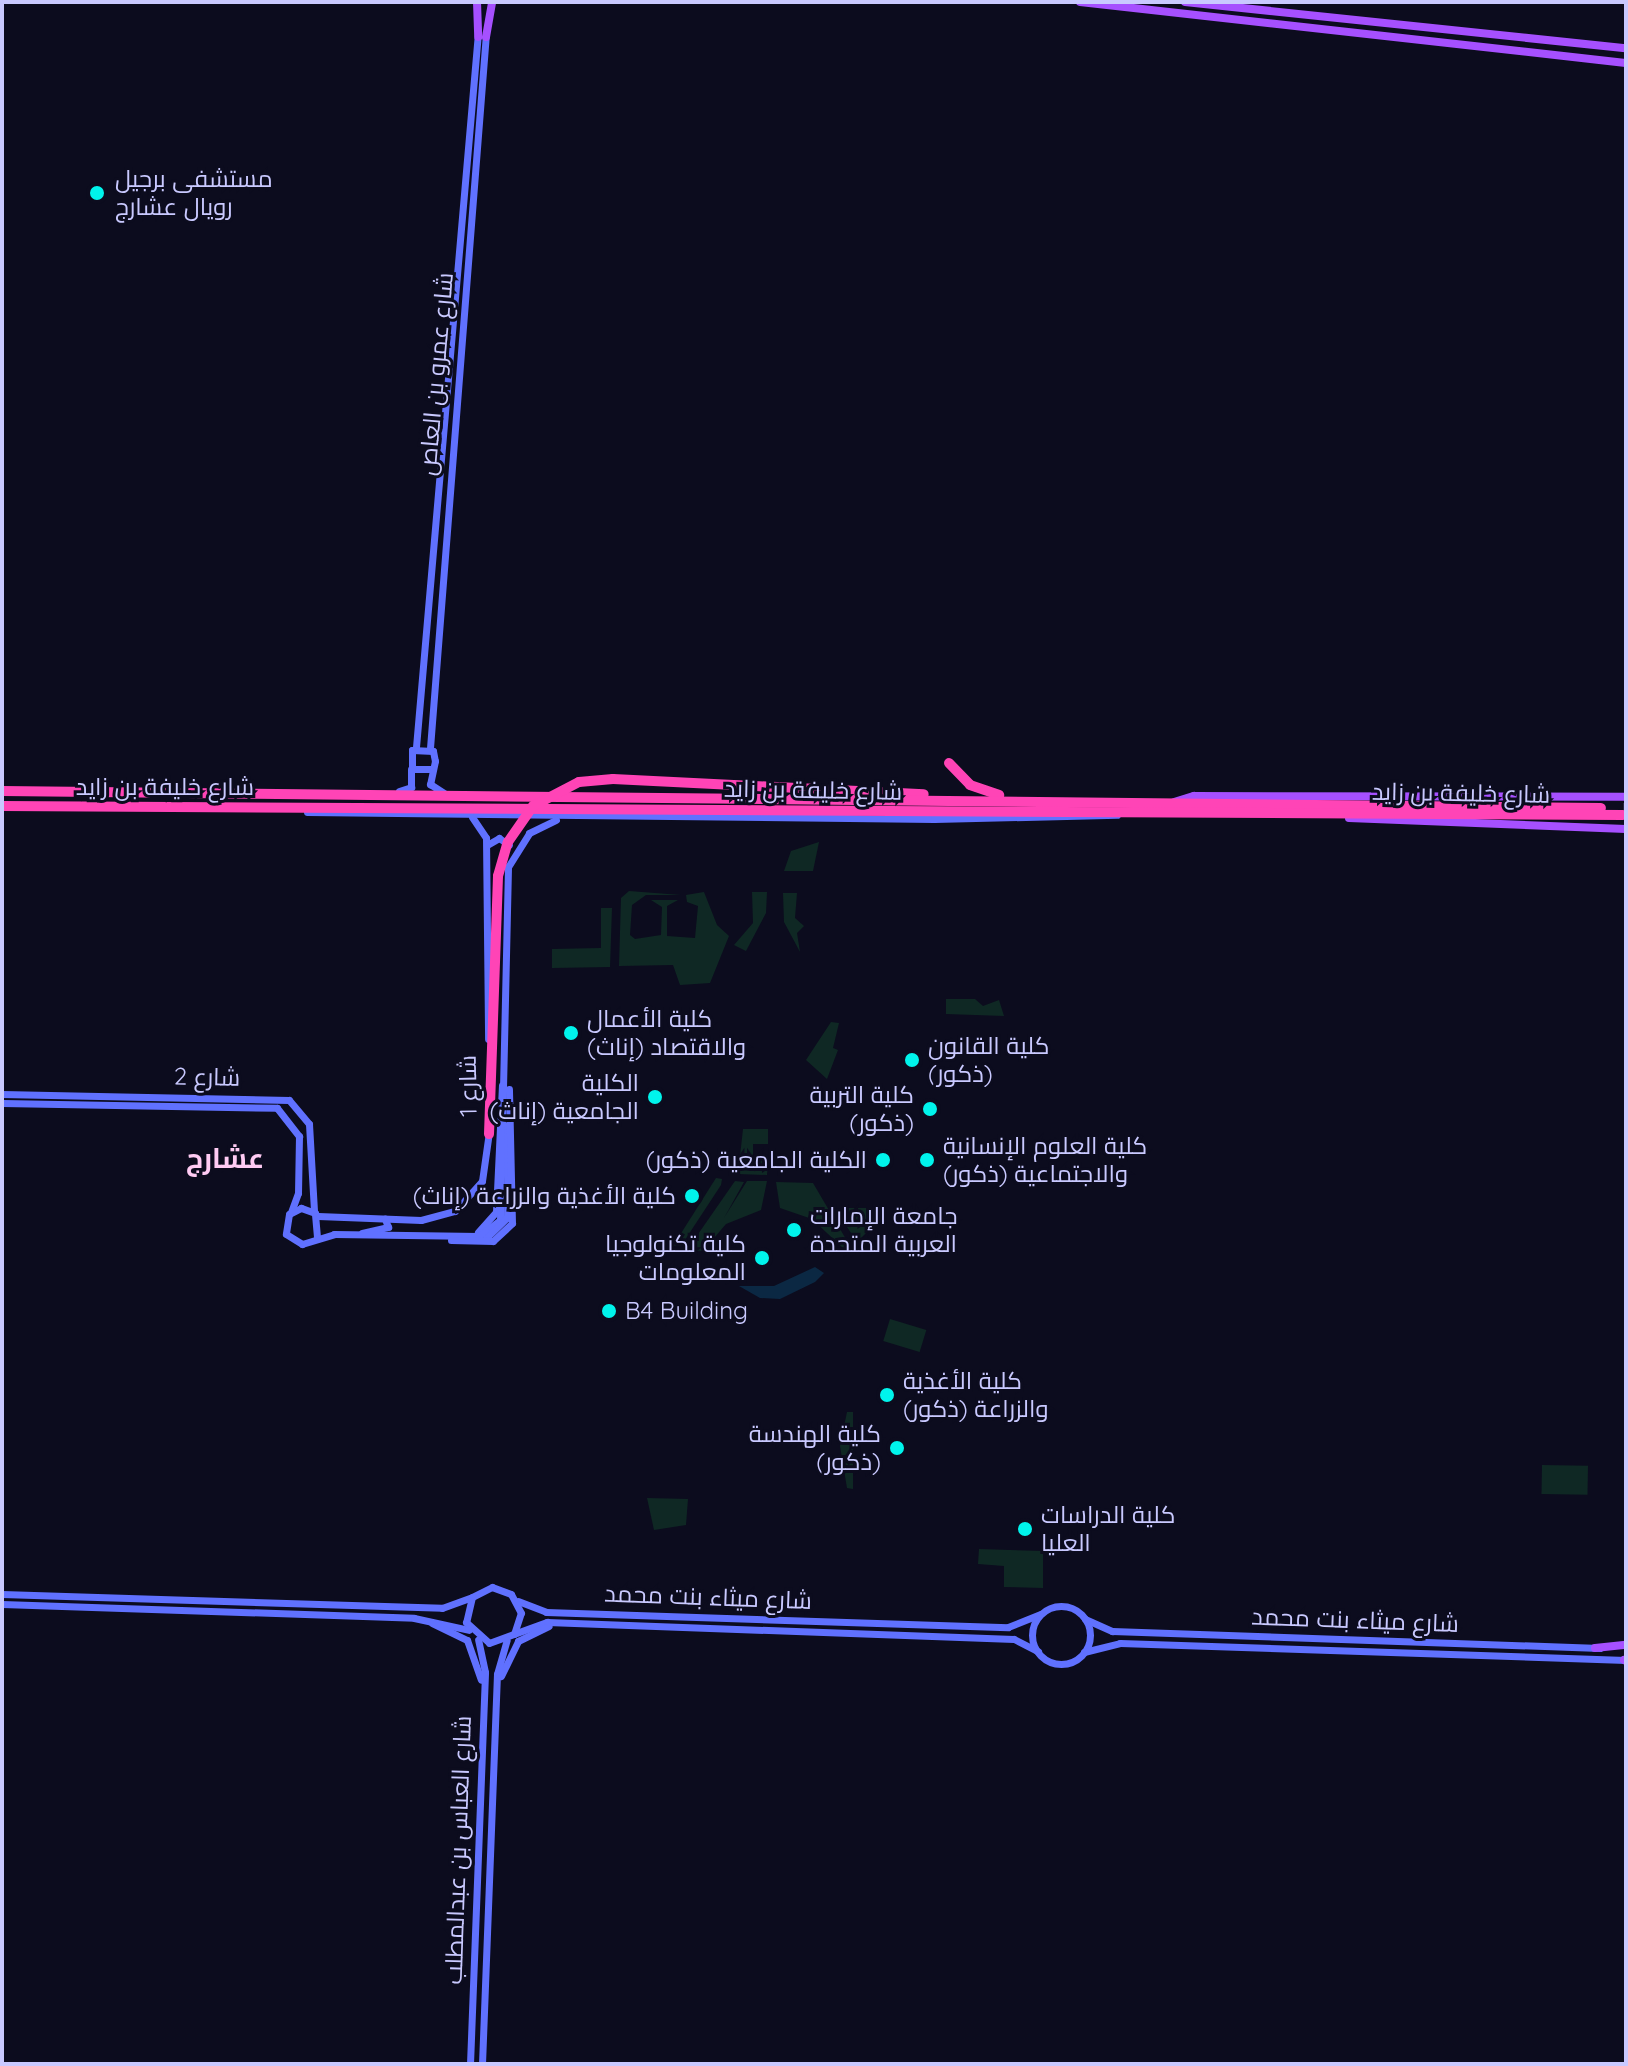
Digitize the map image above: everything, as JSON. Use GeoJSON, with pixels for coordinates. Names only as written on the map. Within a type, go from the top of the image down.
{"type":"FeatureCollection","features":[{"type":"Feature","properties":{"kind":"highway"},"geometry":{"type":"LineString","coordinates":[[949,763],[985,793],[1039,801]]}},
{"type":"Feature","properties":{"kind":"highway"},"geometry":{"type":"LineString","coordinates":[[489,1134],[498,876],[508,842],[533,806],[579,782],[613,779],[933,794],[953,800]]}},
{"type":"Feature","properties":{"kind":"highway","name":"شارع خليفة بن زايد"},"geometry":{"type":"LineString","coordinates":[[2,791],[1174,802],[1625,815]]}},
{"type":"Feature","properties":{"kind":"highway","name":"شارع خليفة بن زايد"},"geometry":{"type":"LineString","coordinates":[[2,806],[1625,815]]}},
{"type":"Feature","properties":{"kind":"main road"},"geometry":{"type":"LineString","coordinates":[[479,2],[482,37]]}},
{"type":"Feature","properties":{"kind":"main road"},"geometry":{"type":"LineString","coordinates":[[482,37],[490,2]]}},
{"type":"Feature","properties":{"kind":"main road"},"geometry":{"type":"LineString","coordinates":[[1080,2],[1624,63]]}},
{"type":"Feature","properties":{"kind":"main road"},"geometry":{"type":"LineString","coordinates":[[1185,2],[1626,48]]}},
{"type":"Feature","properties":{"kind":"main road","name":"شارع عمرو بن العاص"},"geometry":{"type":"LineString","coordinates":[[416,747],[482,37]]}},
{"type":"Feature","properties":{"kind":"main road","name":"شارع عمرو بن العاص"},"geometry":{"type":"LineString","coordinates":[[430,748],[482,37]]}},
{"type":"Feature","properties":{"kind":"main road"},"geometry":{"type":"LineString","coordinates":[[366,793],[407,790],[408,757],[416,747],[430,748],[436,790],[478,797]]}},
{"type":"Feature","properties":{"kind":"main road"},"geometry":{"type":"LineString","coordinates":[[410,767],[420,773],[431,769]]}},
{"type":"Feature","properties":{"kind":"main road"},"geometry":{"type":"LineString","coordinates":[[293,807],[330,814],[574,818],[1107,818],[1122,812]]}},
{"type":"Feature","properties":{"kind":"main road"},"geometry":{"type":"LineString","coordinates":[[1266,811],[1282,817],[1578,826],[1625,815]]}},
{"type":"Feature","properties":{"kind":"main road","name":"شارع 1"},"geometry":{"type":"LineString","coordinates":[[316,1214],[385,1219],[439,1218],[466,1203],[484,1175],[489,1134],[487,846],[484,829],[471,816]]}},
{"type":"Feature","properties":{"kind":"main road"},"geometry":{"type":"LineString","coordinates":[[508,867],[539,825],[574,818]]}},
{"type":"Feature","properties":{"kind":"main road"},"geometry":{"type":"LineString","coordinates":[[487,846],[496,838],[506,840],[508,867]]}},
{"type":"Feature","properties":{"kind":"main road","name":"شارع 1"},"geometry":{"type":"LineString","coordinates":[[428,1235],[486,1238],[505,1223],[508,867]]}},
{"type":"Feature","properties":{"kind":"main road"},"geometry":{"type":"LineString","coordinates":[[428,1235],[476,1233],[495,1217],[506,1075]]}},
{"type":"Feature","properties":{"kind":"main road"},"geometry":{"type":"LineString","coordinates":[[441,1238],[493,1241],[512,1223],[514,1121],[506,1075]]}},
{"type":"Feature","properties":{"kind":"main road","name":"شارع 2"},"geometry":{"type":"LineString","coordinates":[[2,1094],[289,1100],[309,1124],[308,1191],[316,1214]]}},
{"type":"Feature","properties":{"kind":"main road","name":"شارع 1"},"geometry":{"type":"LineString","coordinates":[[317,1237],[360,1234],[484,1235],[500,1220],[506,1096]]}},
{"type":"Feature","properties":{"kind":"main road","name":"شارع 2"},"geometry":{"type":"LineString","coordinates":[[2,1103],[277,1108],[299,1136],[298,1193],[291,1212]]}},
{"type":"Feature","properties":{"kind":"main road"},"geometry":{"type":"LineString","coordinates":[[291,1212],[316,1214],[317,1237],[305,1244],[290,1239],[284,1224],[291,1212]]}},
{"type":"Feature","properties":{"kind":"main road"},"geometry":{"type":"LineString","coordinates":[[360,1234],[388,1227],[385,1219]]}},
{"type":"Feature","properties":{"kind":"main road"},"geometry":{"type":"LineString","coordinates":[[2,1594],[442,1608],[472,1597],[498,1588],[516,1600],[521,1613],[510,1637],[477,1638],[469,1630],[465,1613],[472,1597]]}},
{"type":"Feature","properties":{"kind":"main road","name":"شارع ميثاء بنت محمد"},"geometry":{"type":"LineString","coordinates":[[516,1600],[546,1612],[977,1626],[1016,1627],[1041,1614]]}},
{"type":"Feature","properties":{"kind":"main road"},"geometry":{"type":"LineString","coordinates":[[2,1604],[414,1618],[469,1630]]}},
{"type":"Feature","properties":{"kind":"main road"},"geometry":{"type":"LineString","coordinates":[[1067,1606],[1085,1619],[1090,1633],[1084,1652],[1060,1663],[1038,1651],[1033,1632],[1041,1614],[1067,1606]]}},
{"type":"Feature","properties":{"kind":"main road"},"geometry":{"type":"LineString","coordinates":[[414,1618],[452,1628],[467,1640],[478,1658],[483,1702]]}},
{"type":"Feature","properties":{"kind":"main road","name":"شارع ميثاء بنت محمد"},"geometry":{"type":"LineString","coordinates":[[1085,1619],[1112,1631],[1595,1648]]}},
{"type":"Feature","properties":{"kind":"main road"},"geometry":{"type":"LineString","coordinates":[[495,1702],[511,1649],[531,1632],[560,1623]]}},
{"type":"Feature","properties":{"kind":"main road","name":"شارع ميثاء بنت محمد"},"geometry":{"type":"LineString","coordinates":[[510,1637],[534,1624],[560,1623],[1014,1639],[1038,1651]]}},
{"type":"Feature","properties":{"kind":"main road","name":"شارع العباس بن عبدالمطلب"},"geometry":{"type":"LineString","coordinates":[[482,2064],[495,1702],[510,1637]]}},
{"type":"Feature","properties":{"kind":"main road","name":"شارع العباس بن عبدالمطلب"},"geometry":{"type":"LineString","coordinates":[[470,2064],[485,1663],[477,1638]]}},
{"type":"Feature","properties":{"kind":"main road","name":"شارع ميثاء بنت محمد"},"geometry":{"type":"LineString","coordinates":[[1084,1652],[1120,1643],[1625,1660]]}},
{"type":"Feature","properties":{"kind":"main road"},"geometry":{"type":"LineString","coordinates":[[1595,1648],[1626,1647]]}},
{"type":"Feature","properties":{"kind":"green space"},"geometry":{"type":"Polygon","coordinates":[[[819,842],[813,871],[784,871],[791,851],[819,842]]]}},
{"type":"Feature","properties":{"kind":"green space"},"geometry":{"type":"Polygon","coordinates":[[[629,891],[681,895],[646,895],[632,905],[630,935],[635,939],[661,935],[662,907],[651,900],[678,900],[667,906],[667,936],[695,938],[698,906],[687,902],[686,895],[704,892],[717,925],[729,936],[710,983],[680,985],[673,965],[619,966],[621,898],[629,891]]]}},
{"type":"Feature","properties":{"kind":"green space"},"geometry":{"type":"Polygon","coordinates":[[[752,892],[767,892],[766,913],[746,951],[734,945],[753,923],[752,892]]]}},
{"type":"Feature","properties":{"kind":"green space"},"geometry":{"type":"Polygon","coordinates":[[[783,893],[797,893],[795,918],[804,926],[797,933],[800,952],[784,922],[783,893]]]}},
{"type":"Feature","properties":{"kind":"green space"},"geometry":{"type":"Polygon","coordinates":[[[601,908],[612,908],[610,967],[552,968],[552,949],[601,948],[601,908]]]}},
{"type":"Feature","properties":{"kind":"green space"},"geometry":{"type":"Polygon","coordinates":[[[946,999],[975,999],[983,1006],[999,1000],[1004,1016],[946,1014],[946,999]]]}},
{"type":"Feature","properties":{"kind":"green space"},"geometry":{"type":"Polygon","coordinates":[[[831,1022],[839,1023],[833,1048],[838,1050],[827,1079],[806,1060],[831,1022]]]}},
{"type":"Feature","properties":{"kind":"green space"},"geometry":{"type":"Polygon","coordinates":[[[743,1129],[768,1129],[768,1144],[753,1144],[753,1159],[768,1160],[767,1175],[738,1174],[743,1129]]]}},
{"type":"Feature","properties":{"kind":"green space"},"geometry":{"type":"Polygon","coordinates":[[[716,1178],[722,1179],[721,1185],[681,1246],[673,1246],[716,1178]]]}},
{"type":"Feature","properties":{"kind":"green space"},"geometry":{"type":"Polygon","coordinates":[[[735,1181],[744,1182],[724,1218],[747,1181],[767,1181],[761,1210],[726,1224],[703,1251],[687,1250],[735,1181]]]}},
{"type":"Feature","properties":{"kind":"green space"},"geometry":{"type":"Polygon","coordinates":[[[776,1182],[813,1183],[850,1246],[843,1248],[812,1219],[780,1208],[776,1182]]]}},
{"type":"Feature","properties":{"kind":"green space"},"geometry":{"type":"Polygon","coordinates":[[[843,1208],[882,1208],[882,1217],[857,1242],[839,1215],[843,1208]]]}},
{"type":"Feature","properties":{"kind":"green space"},"geometry":{"type":"Polygon","coordinates":[[[890,1319],[926,1330],[920,1352],[883,1341],[890,1319]]]}},
{"type":"Feature","properties":{"kind":"green space"},"geometry":{"type":"Polygon","coordinates":[[[847,1412],[853,1412],[853,1489],[847,1488],[840,1446],[847,1412]]]}},
{"type":"Feature","properties":{"kind":"green space"},"geometry":{"type":"Polygon","coordinates":[[[1542,1465],[1588,1466],[1587,1495],[1541,1494],[1542,1465]]]}},
{"type":"Feature","properties":{"kind":"green space"},"geometry":{"type":"Polygon","coordinates":[[[647,1498],[688,1499],[686,1525],[654,1530],[647,1498]]]}},
{"type":"Feature","properties":{"kind":"green space"},"geometry":{"type":"Polygon","coordinates":[[[979,1549],[1043,1551],[1043,1588],[1004,1587],[1004,1566],[978,1564],[979,1549]]]}},
{"type":"Feature","properties":{"kind":"water"},"geometry":{"type":"Polygon","coordinates":[[[815,1267],[824,1273],[815,1282],[780,1299],[760,1298],[739,1286],[774,1286],[815,1267]]]}},
{"type":"Feature","properties":{"kind":"place","name":"مستشفى برجيل رويال عشارج"},"geometry":{"type":"Point","coordinates":[97,193]}},
{"type":"Feature","properties":{"kind":"place","name":"كلية الأعمال والاقتصاد (إناث)"},"geometry":{"type":"Point","coordinates":[571,1033]}},
{"type":"Feature","properties":{"kind":"place","name":"كلية القانون (ذكور)"},"geometry":{"type":"Point","coordinates":[912,1060]}},
{"type":"Feature","properties":{"kind":"place","name":"الكلية الجامعية (إناث)"},"geometry":{"type":"Point","coordinates":[655,1097]}},
{"type":"Feature","properties":{"kind":"place","name":"كلية التربية (ذكور)"},"geometry":{"type":"Point","coordinates":[930,1109]}},
{"type":"Feature","properties":{"kind":"place","name":"الكلية الجامعية (ذكور)"},"geometry":{"type":"Point","coordinates":[883,1160]}},
{"type":"Feature","properties":{"kind":"place","name":"كلية العلوم الإنسانية والاجتماعية (ذكور)"},"geometry":{"type":"Point","coordinates":[927,1160]}},
{"type":"Feature","properties":{"kind":"place","name":"كلية الأغذية والزراعة (إناث)"},"geometry":{"type":"Point","coordinates":[692,1196]}},
{"type":"Feature","properties":{"kind":"place","name":"جامعة الإمارات العربية المتحدة"},"geometry":{"type":"Point","coordinates":[794,1230]}},
{"type":"Feature","properties":{"kind":"place","name":"كلية تكنولوجيا المعلومات"},"geometry":{"type":"Point","coordinates":[762,1258]}},
{"type":"Feature","properties":{"kind":"place","name":"B4 Building"},"geometry":{"type":"Point","coordinates":[609,1311]}},
{"type":"Feature","properties":{"kind":"place","name":"كلية الأغذية والزراعة (ذكور)"},"geometry":{"type":"Point","coordinates":[887,1395]}},
{"type":"Feature","properties":{"kind":"place","name":"كلية الهندسة (ذكور)"},"geometry":{"type":"Point","coordinates":[897,1448]}},
{"type":"Feature","properties":{"kind":"place","name":"كلية الدراسات العليا"},"geometry":{"type":"Point","coordinates":[1025,1529]}},
{"type":"Feature","properties":{"kind":"district","name":"عشارج"},"geometry":{"type":"Point","coordinates":[225,1158]}}]}
